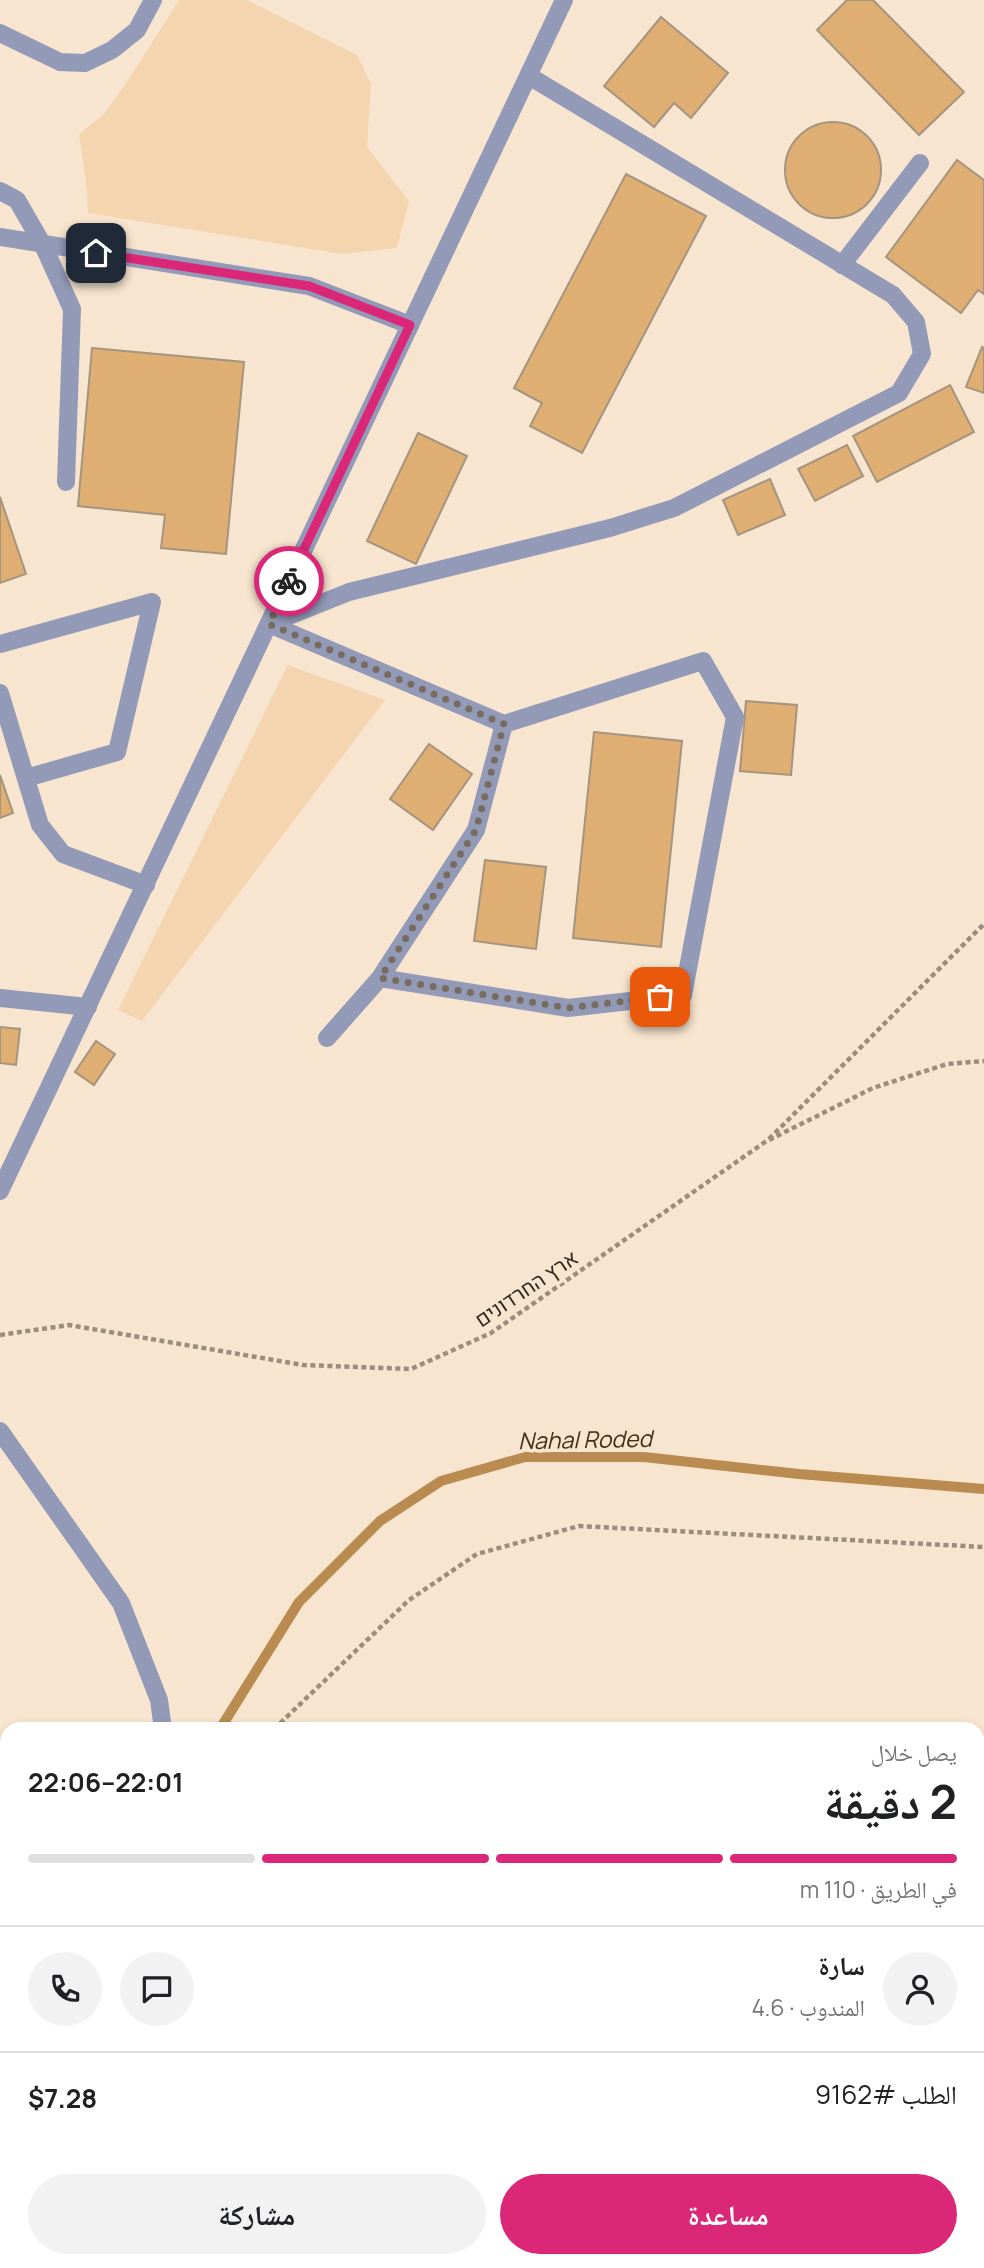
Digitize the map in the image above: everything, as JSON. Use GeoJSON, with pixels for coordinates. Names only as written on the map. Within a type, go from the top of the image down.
{"type":"FeatureCollection","features":[{"type":"Feature","properties":{"kind":"street"},"geometry":{"type":"LineString","coordinates":[[0,33],[60,62],[85,63],[112,50],[137,30],[153,0]]}},
{"type":"Feature","properties":{"kind":"street"},"geometry":{"type":"LineString","coordinates":[[0,1191],[564,0]]}},
{"type":"Feature","properties":{"kind":"street"},"geometry":{"type":"LineString","coordinates":[[269,624],[349,592],[611,528],[674,508],[899,393],[922,354],[916,322],[893,296],[528,76]]}},
{"type":"Feature","properties":{"kind":"street"},"geometry":{"type":"LineString","coordinates":[[842,265],[920,163]]}},
{"type":"Feature","properties":{"kind":"street"},"geometry":{"type":"LineString","coordinates":[[0,191],[18,200],[43,245],[72,309],[66,482]]}},
{"type":"Feature","properties":{"kind":"street"},"geometry":{"type":"LineString","coordinates":[[0,237],[309,286],[410,325]]}},
{"type":"Feature","properties":{"kind":"street"},"geometry":{"type":"LineString","coordinates":[[0,644],[152,602],[117,752],[26,778]]}},
{"type":"Feature","properties":{"kind":"street"},"geometry":{"type":"LineString","coordinates":[[269,624],[504,724],[703,661],[734,718],[683,995],[568,1008],[380,978]]}},
{"type":"Feature","properties":{"kind":"street"},"geometry":{"type":"LineString","coordinates":[[0,694],[40,825],[63,854],[146,885]]}},
{"type":"Feature","properties":{"kind":"street"},"geometry":{"type":"LineString","coordinates":[[327,1038],[380,978],[476,830],[504,724]]}},
{"type":"Feature","properties":{"kind":"street"},"geometry":{"type":"LineString","coordinates":[[0,998],[88,1007]]}},
{"type":"Feature","properties":{"kind":"street"},"geometry":{"type":"LineString","coordinates":[[0,1432],[121,1603],[159,1700],[162,1722]]}},
{"type":"Feature","properties":{"kind":"path"},"geometry":{"type":"LineString","coordinates":[[765,1142],[984,924]]}},
{"type":"Feature","properties":{"kind":"path","name":"ארץ החרדונים"},"geometry":{"type":"LineString","coordinates":[[0,1335],[69,1325],[303,1365],[411,1369],[491,1333],[765,1142],[873,1088],[947,1064],[984,1061]]}},
{"type":"Feature","properties":{"kind":"path"},"geometry":{"type":"LineString","coordinates":[[281,1722],[409,1600],[477,1554],[579,1526],[984,1547]]}},
{"type":"Feature","properties":{"kind":"shaded area"},"geometry":{"type":"Polygon","coordinates":[[[179,0],[247,0],[357,55],[371,84],[367,147],[409,201],[397,248],[342,254],[88,213],[79,134],[104,114],[179,0]]]}},
{"type":"Feature","properties":{"kind":"shaded area"},"geometry":{"type":"Polygon","coordinates":[[[288,665],[385,700],[142,1021],[118,1010],[288,665]]]}},
{"type":"Feature","properties":{"kind":"building"},"geometry":{"type":"Polygon","coordinates":[[[847,0],[873,0],[964,92],[919,135],[817,30],[847,0]]]}},
{"type":"Feature","properties":{"kind":"building"},"geometry":{"type":"Polygon","coordinates":[[[661,17],[728,73],[691,118],[674,103],[654,127],[604,86],[661,17]]]}},
{"type":"Feature","properties":{"kind":"building"},"geometry":{"type":"Polygon","coordinates":[[[833,122],[851,126],[867,136],[877,152],[881,170],[877,188],[867,204],[851,214],[833,218],[815,214],[799,204],[789,188],[785,170],[789,152],[799,136],[815,126],[833,122]]]}},
{"type":"Feature","properties":{"kind":"building"},"geometry":{"type":"Polygon","coordinates":[[[957,160],[984,180],[984,294],[978,290],[961,313],[886,257],[957,160]]]}},
{"type":"Feature","properties":{"kind":"building"},"geometry":{"type":"Polygon","coordinates":[[[626,174],[706,216],[582,453],[530,426],[542,403],[514,388],[626,174]]]}},
{"type":"Feature","properties":{"kind":"building"},"geometry":{"type":"Polygon","coordinates":[[[982,347],[984,348],[984,393],[966,387],[982,347]]]}},
{"type":"Feature","properties":{"kind":"building"},"geometry":{"type":"Polygon","coordinates":[[[92,348],[244,362],[226,554],[161,548],[165,515],[78,506],[92,348]]]}},
{"type":"Feature","properties":{"kind":"building"},"geometry":{"type":"Polygon","coordinates":[[[950,385],[974,432],[877,482],[853,436],[950,385]]]}},
{"type":"Feature","properties":{"kind":"building"},"geometry":{"type":"Polygon","coordinates":[[[418,433],[467,456],[416,564],[367,541],[418,433]]]}},
{"type":"Feature","properties":{"kind":"building"},"geometry":{"type":"Polygon","coordinates":[[[847,445],[863,476],[815,501],[798,469],[847,445]]]}},
{"type":"Feature","properties":{"kind":"building"},"geometry":{"type":"Polygon","coordinates":[[[770,479],[785,515],[738,535],[723,500],[770,479]]]}},
{"type":"Feature","properties":{"kind":"building"},"geometry":{"type":"Polygon","coordinates":[[[0,497],[26,574],[0,583],[0,497]]]}},
{"type":"Feature","properties":{"kind":"building"},"geometry":{"type":"Polygon","coordinates":[[[746,701],[797,705],[791,775],[740,771],[746,701]]]}},
{"type":"Feature","properties":{"kind":"building"},"geometry":{"type":"Polygon","coordinates":[[[594,732],[682,741],[661,947],[573,938],[594,732]]]}},
{"type":"Feature","properties":{"kind":"building"},"geometry":{"type":"Polygon","coordinates":[[[429,744],[472,774],[433,830],[390,799],[429,744]]]}},
{"type":"Feature","properties":{"kind":"building"},"geometry":{"type":"Polygon","coordinates":[[[0,775],[13,813],[0,818],[0,775]]]}},
{"type":"Feature","properties":{"kind":"building"},"geometry":{"type":"Polygon","coordinates":[[[485,860],[546,867],[536,949],[474,941],[485,860]]]}},
{"type":"Feature","properties":{"kind":"building"},"geometry":{"type":"Polygon","coordinates":[[[0,1027],[20,1029],[16,1065],[0,1063],[0,1027]]]}},
{"type":"Feature","properties":{"kind":"building"},"geometry":{"type":"Polygon","coordinates":[[[96,1041],[115,1054],[94,1085],[75,1072],[96,1041]]]}},
{"type":"Feature","properties":{"kind":"waterway","name":"Nahal Roded"},"geometry":{"type":"LineString","coordinates":[[224,1722],[299,1602],[380,1521],[441,1481],[525,1457],[644,1457],[799,1474],[984,1489]]}},
{"type":"Feature","properties":{"kind":"way so far"},"geometry":{"type":"LineString","coordinates":[[289,581],[269,624],[504,724],[476,830],[380,978],[568,1008],[660,997]]}},
{"type":"Feature","properties":{"kind":"route"},"geometry":{"type":"LineString","coordinates":[[96,253],[309,286],[410,325],[289,581]]}}]}
